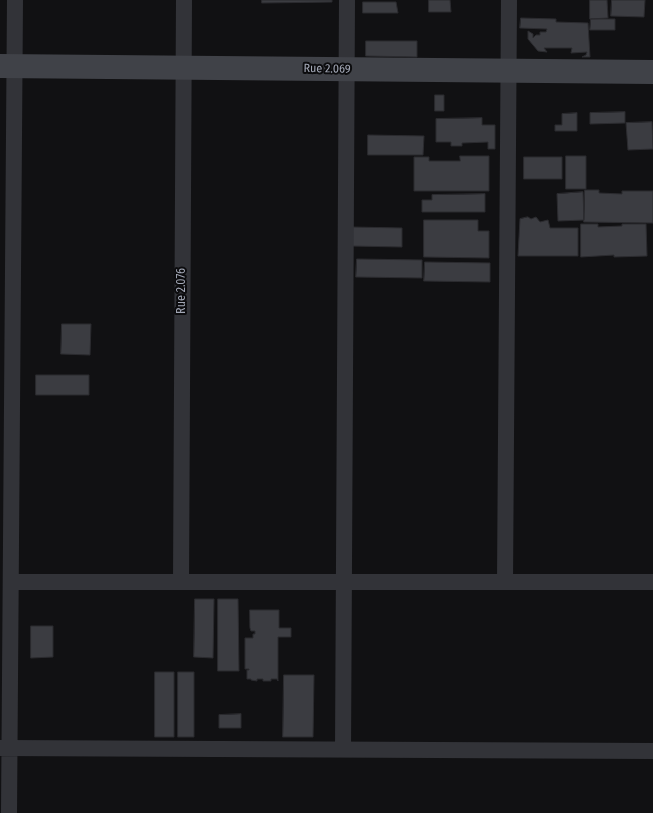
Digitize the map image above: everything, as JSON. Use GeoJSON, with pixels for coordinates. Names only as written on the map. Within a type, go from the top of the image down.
{"type":"FeatureCollection","features":[{"type":"Feature","properties":{"kind":"street"},"geometry":{"type":"LineString","coordinates":[[9,813],[5,748],[11,582],[7,67],[15,0]]}},
{"type":"Feature","properties":{"kind":"street","name":"Rue 2.076"},"geometry":{"type":"LineString","coordinates":[[181,582],[184,0]]}},
{"type":"Feature","properties":{"kind":"street"},"geometry":{"type":"LineString","coordinates":[[343,749],[347,0]]}},
{"type":"Feature","properties":{"kind":"street"},"geometry":{"type":"LineString","coordinates":[[505,582],[509,0]]}},
{"type":"Feature","properties":{"kind":"street","name":"Rue 2.069"},"geometry":{"type":"LineString","coordinates":[[7,67],[653,72]]}},
{"type":"Feature","properties":{"kind":"street"},"geometry":{"type":"LineString","coordinates":[[11,582],[653,582]]}},
{"type":"Feature","properties":{"kind":"street"},"geometry":{"type":"LineString","coordinates":[[5,748],[653,751]]}},
{"type":"Feature","properties":{"kind":"building"},"geometry":{"type":"Polygon","coordinates":[[[262,0],[332,0],[332,2],[262,3],[262,0]]]}},
{"type":"Feature","properties":{"kind":"building"},"geometry":{"type":"Polygon","coordinates":[[[429,0],[450,0],[451,12],[429,12],[429,0]]]}},
{"type":"Feature","properties":{"kind":"building"},"geometry":{"type":"Polygon","coordinates":[[[590,0],[607,0],[608,18],[590,19],[590,0]]]}},
{"type":"Feature","properties":{"kind":"building"},"geometry":{"type":"Polygon","coordinates":[[[612,0],[645,0],[644,17],[611,16],[612,0]]]}},
{"type":"Feature","properties":{"kind":"building"},"geometry":{"type":"Polygon","coordinates":[[[363,2],[396,2],[398,13],[363,13],[363,2]]]}},
{"type":"Feature","properties":{"kind":"building"},"geometry":{"type":"Polygon","coordinates":[[[521,18],[556,19],[556,22],[588,23],[590,57],[582,57],[587,52],[571,53],[572,48],[544,48],[547,52],[538,51],[528,39],[528,31],[533,34],[533,38],[536,35],[540,35],[540,32],[546,32],[547,29],[520,28],[521,18]]]}},
{"type":"Feature","properties":{"kind":"building"},"geometry":{"type":"Polygon","coordinates":[[[591,19],[615,19],[615,30],[590,30],[591,19]]]}},
{"type":"Feature","properties":{"kind":"building"},"geometry":{"type":"Polygon","coordinates":[[[366,41],[417,41],[417,57],[366,56],[366,41]]]}},
{"type":"Feature","properties":{"kind":"building"},"geometry":{"type":"Polygon","coordinates":[[[435,95],[444,95],[444,111],[435,111],[435,95]]]}},
{"type":"Feature","properties":{"kind":"building"},"geometry":{"type":"Polygon","coordinates":[[[625,112],[625,123],[590,124],[590,113],[625,112]]]}},
{"type":"Feature","properties":{"kind":"building"},"geometry":{"type":"Polygon","coordinates":[[[577,113],[577,131],[555,131],[555,125],[562,125],[562,114],[577,113]]]}},
{"type":"Feature","properties":{"kind":"building"},"geometry":{"type":"Polygon","coordinates":[[[482,118],[482,125],[495,125],[495,149],[488,149],[488,142],[462,143],[462,146],[451,146],[451,142],[436,142],[436,119],[482,118]]]}},
{"type":"Feature","properties":{"kind":"building"},"geometry":{"type":"Polygon","coordinates":[[[652,122],[653,149],[628,150],[626,123],[652,122]]]}},
{"type":"Feature","properties":{"kind":"building"},"geometry":{"type":"Polygon","coordinates":[[[368,135],[424,136],[423,155],[368,155],[368,135]]]}},
{"type":"Feature","properties":{"kind":"building"},"geometry":{"type":"Polygon","coordinates":[[[460,156],[489,156],[489,191],[414,191],[414,157],[429,157],[429,161],[460,161],[460,156]]]}},
{"type":"Feature","properties":{"kind":"building"},"geometry":{"type":"Polygon","coordinates":[[[566,156],[586,156],[586,189],[566,189],[566,156]]]}},
{"type":"Feature","properties":{"kind":"building"},"geometry":{"type":"Polygon","coordinates":[[[524,157],[562,157],[562,179],[524,179],[524,157]]]}},
{"type":"Feature","properties":{"kind":"building"},"geometry":{"type":"Polygon","coordinates":[[[585,190],[599,190],[599,193],[622,194],[622,191],[653,191],[653,223],[584,222],[585,190]]]}},
{"type":"Feature","properties":{"kind":"building"},"geometry":{"type":"Polygon","coordinates":[[[583,192],[584,220],[558,221],[557,194],[583,192]]]}},
{"type":"Feature","properties":{"kind":"building"},"geometry":{"type":"Polygon","coordinates":[[[485,194],[485,212],[422,212],[422,200],[432,200],[432,195],[485,194]]]}},
{"type":"Feature","properties":{"kind":"building"},"geometry":{"type":"Polygon","coordinates":[[[528,217],[531,219],[536,217],[540,222],[548,220],[550,228],[578,228],[578,256],[518,256],[520,219],[528,217]]]}},
{"type":"Feature","properties":{"kind":"building"},"geometry":{"type":"Polygon","coordinates":[[[424,220],[478,220],[478,231],[489,231],[489,258],[424,257],[424,220]]]}},
{"type":"Feature","properties":{"kind":"building"},"geometry":{"type":"Polygon","coordinates":[[[581,224],[598,224],[598,227],[646,224],[647,256],[581,257],[581,224]]]}},
{"type":"Feature","properties":{"kind":"building"},"geometry":{"type":"Polygon","coordinates":[[[351,227],[402,228],[402,247],[351,246],[351,227]]]}},
{"type":"Feature","properties":{"kind":"building"},"geometry":{"type":"Polygon","coordinates":[[[357,259],[422,260],[422,278],[356,277],[357,259]]]}},
{"type":"Feature","properties":{"kind":"building"},"geometry":{"type":"Polygon","coordinates":[[[425,262],[490,263],[490,282],[424,281],[425,262]]]}},
{"type":"Feature","properties":{"kind":"building"},"geometry":{"type":"Polygon","coordinates":[[[62,324],[91,324],[90,355],[61,354],[62,324]]]}},
{"type":"Feature","properties":{"kind":"building"},"geometry":{"type":"Polygon","coordinates":[[[36,375],[89,375],[89,395],[36,395],[36,375]]]}},
{"type":"Feature","properties":{"kind":"building"},"geometry":{"type":"Polygon","coordinates":[[[195,599],[214,599],[213,658],[194,657],[195,599]]]}},
{"type":"Feature","properties":{"kind":"building"},"geometry":{"type":"Polygon","coordinates":[[[218,599],[238,599],[239,671],[218,671],[218,599]]]}},
{"type":"Feature","properties":{"kind":"building"},"geometry":{"type":"Polygon","coordinates":[[[250,610],[279,610],[279,628],[291,628],[291,637],[278,637],[278,681],[277,679],[263,681],[263,679],[257,679],[257,681],[247,679],[247,670],[249,669],[245,669],[245,638],[253,638],[253,634],[255,634],[255,631],[251,631],[250,628],[250,610]]]}},
{"type":"Feature","properties":{"kind":"building"},"geometry":{"type":"Polygon","coordinates":[[[31,626],[53,626],[53,657],[31,658],[31,626]]]}},
{"type":"Feature","properties":{"kind":"building"},"geometry":{"type":"Polygon","coordinates":[[[155,672],[174,672],[174,737],[155,737],[155,672]]]}},
{"type":"Feature","properties":{"kind":"building"},"geometry":{"type":"Polygon","coordinates":[[[178,672],[194,672],[194,737],[178,737],[178,672]]]}},
{"type":"Feature","properties":{"kind":"building"},"geometry":{"type":"Polygon","coordinates":[[[284,675],[314,675],[313,737],[283,737],[284,675]]]}},
{"type":"Feature","properties":{"kind":"building"},"geometry":{"type":"Polygon","coordinates":[[[241,714],[241,728],[219,728],[219,715],[241,714]]]}}]}
